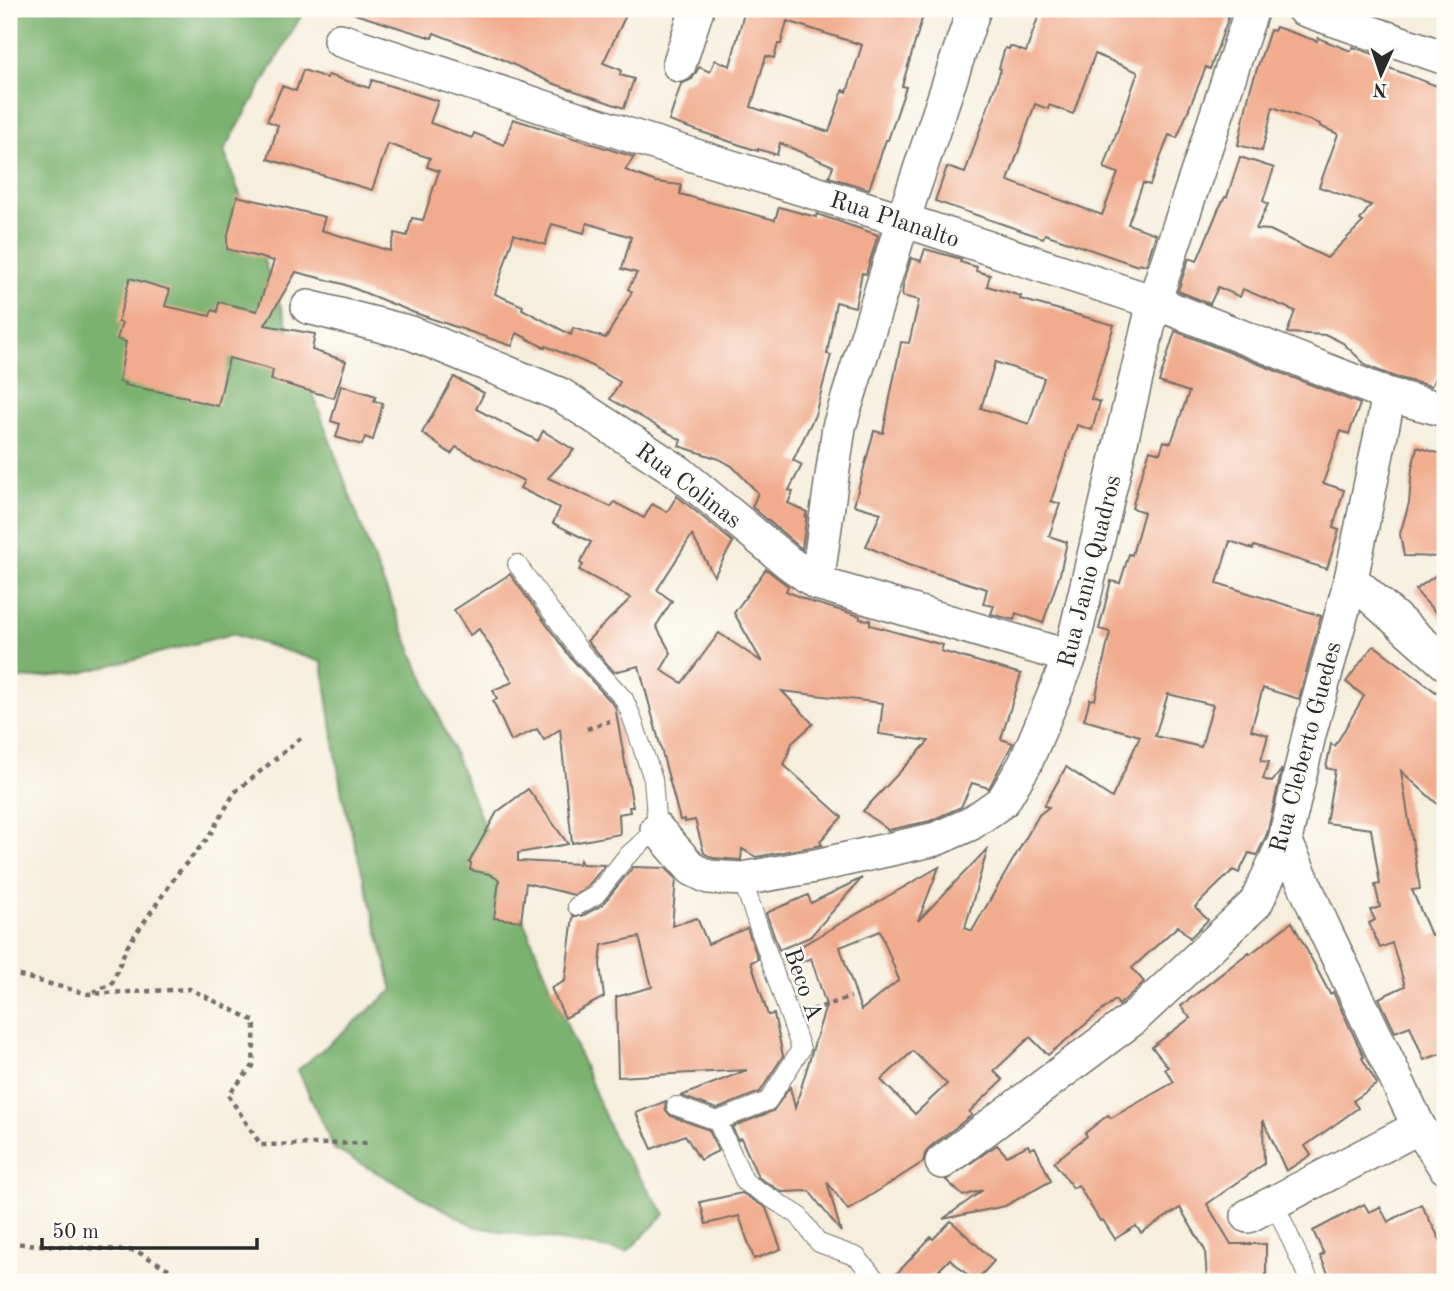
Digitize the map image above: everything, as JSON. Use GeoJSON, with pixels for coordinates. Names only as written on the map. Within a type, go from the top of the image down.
{"type":"FeatureCollection","features":[{"type":"Feature","properties":{"kind":"street"},"geometry":{"type":"LineString","coordinates":[[679,65],[697,9]]}},
{"type":"Feature","properties":{"kind":"street"},"geometry":{"type":"LineString","coordinates":[[817,583],[839,427],[903,220],[974,9]]}},
{"type":"Feature","properties":{"kind":"street","name":"Rua Janio Quadros"},"geometry":{"type":"LineString","coordinates":[[657,829],[692,869],[708,877],[742,879],[936,839],[970,824],[1003,801],[1026,764],[1070,657],[1154,302],[1252,9]]}},
{"type":"Feature","properties":{"kind":"street"},"geometry":{"type":"LineString","coordinates":[[1303,9],[1445,58]]}},
{"type":"Feature","properties":{"kind":"street","name":"Rua Planalto"},"geometry":{"type":"LineString","coordinates":[[340,40],[1154,302],[1389,395],[1445,410]]}},
{"type":"Feature","properties":{"kind":"street","name":"Rua Colinas"},"geometry":{"type":"LineString","coordinates":[[308,307],[411,333],[561,395],[679,472],[817,583],[1070,657]]}},
{"type":"Feature","properties":{"kind":"street","name":"Rua Cleberto Guedes"},"geometry":{"type":"LineString","coordinates":[[942,1162],[1134,1018],[1256,903],[1285,840],[1350,579],[1389,395]]}},
{"type":"Feature","properties":{"kind":"street"},"geometry":{"type":"LineString","coordinates":[[1350,579],[1445,663]]}},
{"type":"Feature","properties":{"kind":"street"},"geometry":{"type":"LineString","coordinates":[[1285,840],[1322,924],[1419,1126],[1445,1167]]}},
{"type":"Feature","properties":{"kind":"street"},"geometry":{"type":"LineString","coordinates":[[1261,1209],[1419,1126]]}},
{"type":"Feature","properties":{"kind":"lane"},"geometry":{"type":"LineString","coordinates":[[517,564],[579,650],[624,699],[653,779],[657,829],[626,857],[596,895],[577,906]]}},
{"type":"Feature","properties":{"kind":"lane","name":"Beco A"},"geometry":{"type":"LineString","coordinates":[[717,1121],[768,1101],[801,1049],[742,879]]}},
{"type":"Feature","properties":{"kind":"lane"},"geometry":{"type":"LineString","coordinates":[[676,1106],[717,1121],[745,1182],[797,1215],[819,1243],[857,1257],[878,1282]]}},
{"type":"Feature","properties":{"kind":"lane"},"geometry":{"type":"LineString","coordinates":[[1261,1209],[1310,1282]]}},
{"type":"Feature","properties":{"kind":"path"},"geometry":{"type":"LineString","coordinates":[[88,994],[112,984],[126,948],[178,873],[208,838],[235,792],[301,738]]}},
{"type":"Feature","properties":{"kind":"path"},"geometry":{"type":"LineString","coordinates":[[9,973],[88,994],[190,989],[255,1021],[253,1066],[228,1095],[261,1146],[370,1143]]}},
{"type":"Feature","properties":{"kind":"path"},"geometry":{"type":"LineString","coordinates":[[789,1018],[851,996]]}},
{"type":"Feature","properties":{"kind":"path"},"geometry":{"type":"LineString","coordinates":[[9,1243],[136,1251],[192,1282]]}},
{"type":"Feature","properties":{"kind":"green space"},"geometry":{"type":"Polygon","coordinates":[[[9,9],[305,9],[224,151],[371,553],[616,1143],[665,1214],[627,1252],[476,1227],[334,1149],[298,1070],[393,990],[342,795],[322,662],[232,634],[77,674],[9,680],[9,9]]]}},
{"type":"Feature","properties":{"kind":"building"},"geometry":{"type":"Polygon","coordinates":[[[355,9],[629,9],[603,63],[621,70],[620,75],[634,79],[624,108],[552,83],[497,57],[434,33],[432,38],[355,14],[355,9]]]}},
{"type":"Feature","properties":{"kind":"building"},"geometry":{"type":"Polygon","coordinates":[[[745,9],[925,9],[902,86],[906,87],[869,189],[829,177],[833,166],[780,143],[777,155],[669,121],[681,84],[692,79],[699,67],[710,72],[715,60],[730,66],[745,9]],[[787,21],[774,58],[766,56],[751,107],[829,132],[843,90],[847,92],[862,45],[787,21]]]}},
{"type":"Feature","properties":{"kind":"building"},"geometry":{"type":"Polygon","coordinates":[[[1041,9],[1205,9],[1229,16],[1210,69],[1206,67],[1177,138],[1169,135],[1150,185],[1143,183],[1128,224],[1156,234],[1146,265],[1139,263],[1138,266],[1045,234],[1043,238],[935,201],[947,167],[965,173],[1001,69],[999,68],[1005,48],[1009,49],[1010,46],[1026,52],[1041,9]],[[1095,54],[1073,114],[1049,105],[1048,109],[1035,104],[1008,181],[1102,215],[1118,173],[1104,168],[1138,72],[1095,54]]]}},
{"type":"Feature","properties":{"kind":"building"},"geometry":{"type":"Polygon","coordinates":[[[1276,27],[1317,41],[1318,38],[1351,51],[1353,47],[1391,60],[1389,68],[1445,89],[1445,364],[1431,386],[1395,377],[1367,366],[1343,343],[1327,335],[1287,333],[1295,311],[1243,289],[1240,297],[1218,287],[1210,304],[1178,291],[1189,258],[1197,261],[1218,210],[1227,197],[1240,157],[1274,168],[1263,201],[1268,204],[1256,229],[1270,230],[1327,258],[1363,222],[1360,220],[1371,205],[1319,187],[1338,134],[1320,124],[1273,107],[1262,151],[1238,145],[1250,90],[1270,30],[1274,31],[1276,27]]]}},
{"type":"Feature","properties":{"kind":"building"},"geometry":{"type":"Polygon","coordinates":[[[303,70],[369,88],[372,80],[438,101],[430,123],[472,138],[474,133],[504,145],[513,119],[634,157],[625,170],[656,182],[681,185],[680,194],[775,220],[779,207],[816,217],[817,214],[878,235],[866,274],[862,273],[855,307],[836,302],[827,354],[831,355],[815,415],[793,460],[802,465],[789,490],[793,492],[788,503],[807,512],[802,549],[752,507],[758,493],[732,466],[679,446],[681,440],[610,399],[620,382],[586,363],[546,346],[545,348],[517,333],[512,346],[415,313],[343,284],[296,272],[265,325],[315,334],[312,350],[346,361],[334,398],[271,380],[273,370],[229,358],[218,406],[119,382],[126,342],[117,339],[122,323],[118,322],[130,278],[170,290],[165,306],[210,316],[212,310],[217,312],[219,302],[257,311],[274,261],[227,249],[237,196],[325,217],[321,230],[390,251],[395,233],[407,236],[412,218],[423,220],[439,171],[427,167],[430,158],[388,144],[372,190],[268,159],[278,125],[267,121],[282,86],[296,91],[303,70]],[[587,223],[584,233],[552,224],[545,245],[514,234],[495,294],[523,306],[522,309],[571,335],[573,328],[606,338],[632,292],[628,289],[637,273],[622,269],[631,237],[587,223]]]}},
{"type":"Feature","properties":{"kind":"building"},"geometry":{"type":"Polygon","coordinates":[[[925,249],[961,259],[960,262],[977,267],[976,271],[990,275],[987,286],[1021,296],[1020,299],[1114,325],[1091,399],[1100,402],[1092,430],[1077,425],[1051,501],[1060,504],[1049,536],[1067,542],[1060,574],[1043,623],[1016,613],[1014,620],[991,614],[994,606],[983,604],[987,589],[908,565],[866,546],[881,513],[854,505],[874,431],[883,433],[901,342],[909,343],[919,300],[902,296],[903,286],[911,258],[921,261],[925,249]],[[995,362],[981,408],[1029,424],[1044,378],[995,362]]]}},
{"type":"Feature","properties":{"kind":"building"},"geometry":{"type":"Polygon","coordinates":[[[1175,331],[1360,404],[1349,434],[1341,431],[1323,483],[1344,490],[1333,528],[1339,530],[1327,569],[1230,541],[1217,583],[1321,616],[1299,699],[1263,688],[1251,730],[1268,735],[1261,761],[1269,762],[1263,779],[1272,782],[1282,769],[1267,834],[1257,855],[1249,853],[1239,873],[1233,870],[1195,907],[1208,920],[1190,938],[1178,926],[1132,968],[1144,982],[1119,1005],[1115,1000],[1048,1055],[1030,1037],[994,1071],[1003,1080],[969,1112],[972,1115],[930,1147],[923,1162],[848,1210],[827,1182],[841,1232],[809,1191],[782,1192],[758,1177],[741,1138],[738,1140],[732,1127],[773,1111],[790,1087],[795,1108],[826,1005],[811,958],[802,962],[796,949],[939,867],[918,921],[988,848],[965,928],[972,931],[1039,815],[1049,807],[1044,806],[1066,767],[1112,798],[1140,736],[1084,720],[1090,699],[1095,700],[1110,632],[1099,629],[1111,581],[1120,583],[1129,554],[1132,555],[1144,512],[1132,508],[1140,479],[1150,450],[1160,453],[1164,441],[1171,443],[1189,392],[1159,382],[1175,331]],[[1168,694],[1155,736],[1201,747],[1213,705],[1168,694]],[[880,931],[840,947],[861,1010],[899,980],[880,931]],[[913,1051],[881,1080],[915,1114],[947,1084],[913,1051]]]}},
{"type":"Feature","properties":{"kind":"building"},"geometry":{"type":"Polygon","coordinates":[[[454,377],[484,393],[476,409],[538,441],[543,431],[574,450],[548,478],[611,507],[614,502],[644,518],[652,504],[667,512],[677,496],[733,542],[714,576],[692,535],[657,590],[672,601],[656,626],[671,653],[661,670],[682,683],[719,633],[762,662],[734,613],[766,569],[788,586],[786,591],[811,602],[860,616],[860,619],[870,620],[870,625],[943,645],[941,651],[1021,674],[1001,739],[1013,743],[989,788],[972,783],[961,807],[930,821],[888,830],[863,811],[929,741],[879,734],[883,703],[782,691],[813,724],[792,743],[784,765],[842,817],[820,841],[822,845],[756,857],[742,849],[741,860],[713,858],[704,853],[695,820],[680,820],[639,666],[614,672],[587,641],[631,598],[579,570],[591,542],[553,523],[560,508],[520,488],[524,481],[456,447],[451,454],[422,433],[454,377]]]}},
{"type":"Feature","properties":{"kind":"building"},"geometry":{"type":"Polygon","coordinates":[[[341,385],[376,396],[374,401],[383,403],[373,440],[365,437],[362,445],[336,437],[340,424],[331,421],[341,385]]]}},
{"type":"Feature","properties":{"kind":"building"},"geometry":{"type":"Polygon","coordinates":[[[1417,447],[1445,455],[1445,557],[1404,556],[1400,534],[1409,503],[1417,447]]]}},
{"type":"Feature","properties":{"kind":"building"},"geometry":{"type":"Polygon","coordinates":[[[1445,569],[1445,623],[1415,590],[1445,569]]]}},
{"type":"Feature","properties":{"kind":"building"},"geometry":{"type":"Polygon","coordinates":[[[510,574],[570,657],[615,706],[633,807],[629,807],[630,812],[619,814],[620,834],[572,843],[560,729],[544,740],[537,729],[511,741],[493,701],[497,699],[493,690],[513,682],[479,629],[470,635],[454,610],[510,574]]]}},
{"type":"Feature","properties":{"kind":"building"},"geometry":{"type":"Polygon","coordinates":[[[1375,646],[1445,699],[1445,811],[1401,771],[1420,889],[1412,890],[1431,935],[1445,932],[1445,1052],[1424,1060],[1410,1026],[1395,1032],[1379,998],[1405,986],[1392,943],[1380,948],[1369,923],[1375,920],[1370,910],[1380,907],[1375,885],[1380,884],[1371,829],[1326,823],[1335,770],[1326,768],[1331,744],[1335,746],[1364,696],[1346,682],[1375,646]]]}},
{"type":"Feature","properties":{"kind":"building"},"geometry":{"type":"Polygon","coordinates":[[[528,789],[568,844],[518,853],[518,861],[579,864],[580,860],[582,864],[605,865],[588,886],[574,895],[526,883],[521,921],[494,918],[499,880],[489,874],[470,870],[469,862],[497,812],[528,789]]]}},
{"type":"Feature","properties":{"kind":"building"},"geometry":{"type":"Polygon","coordinates":[[[633,867],[666,868],[676,879],[672,926],[697,918],[708,944],[747,928],[758,959],[751,962],[768,1015],[774,1014],[783,1056],[760,1092],[717,1109],[681,1096],[747,1070],[618,1077],[616,997],[652,987],[639,937],[602,945],[600,965],[604,997],[565,1018],[551,988],[565,981],[573,916],[582,916],[602,905],[633,867]]]}},
{"type":"Feature","properties":{"kind":"building"},"geometry":{"type":"Polygon","coordinates":[[[862,878],[810,937],[779,950],[766,913],[808,895],[811,903],[862,878]]]}},
{"type":"Feature","properties":{"kind":"building"},"geometry":{"type":"Polygon","coordinates":[[[1292,922],[1330,994],[1333,992],[1364,1057],[1362,1058],[1377,1084],[1353,1101],[1358,1108],[1305,1146],[1311,1155],[1286,1171],[1263,1120],[1264,1164],[1207,1204],[1231,1244],[1266,1244],[1266,1281],[1207,1282],[1205,1250],[1180,1208],[1141,1233],[1136,1226],[1115,1239],[1103,1220],[1100,1221],[1078,1185],[1073,1188],[1054,1162],[1108,1115],[1111,1118],[1174,1082],[1165,1069],[1168,1067],[1152,1047],[1190,1018],[1181,1006],[1292,922]]]}},
{"type":"Feature","properties":{"kind":"building"},"geometry":{"type":"Polygon","coordinates":[[[666,1101],[665,1109],[671,1116],[709,1130],[718,1151],[700,1160],[685,1135],[652,1149],[636,1113],[666,1101]]]}},
{"type":"Feature","properties":{"kind":"building"},"geometry":{"type":"Polygon","coordinates":[[[997,1145],[1007,1156],[1028,1145],[1030,1149],[1035,1147],[1051,1181],[1005,1206],[943,1219],[983,1190],[963,1196],[946,1180],[997,1145]]]}},
{"type":"Feature","properties":{"kind":"building"},"geometry":{"type":"Polygon","coordinates":[[[742,1193],[766,1208],[781,1249],[754,1259],[739,1216],[706,1224],[700,1202],[742,1193]]]}},
{"type":"Feature","properties":{"kind":"building"},"geometry":{"type":"Polygon","coordinates":[[[1364,1204],[1369,1212],[1380,1207],[1388,1222],[1421,1204],[1445,1249],[1445,1282],[1332,1282],[1320,1256],[1324,1254],[1313,1231],[1364,1204]]]}},
{"type":"Feature","properties":{"kind":"building"},"geometry":{"type":"Polygon","coordinates":[[[951,1221],[994,1261],[975,1282],[950,1259],[922,1282],[889,1282],[931,1237],[933,1239],[951,1221]]]}}]}
